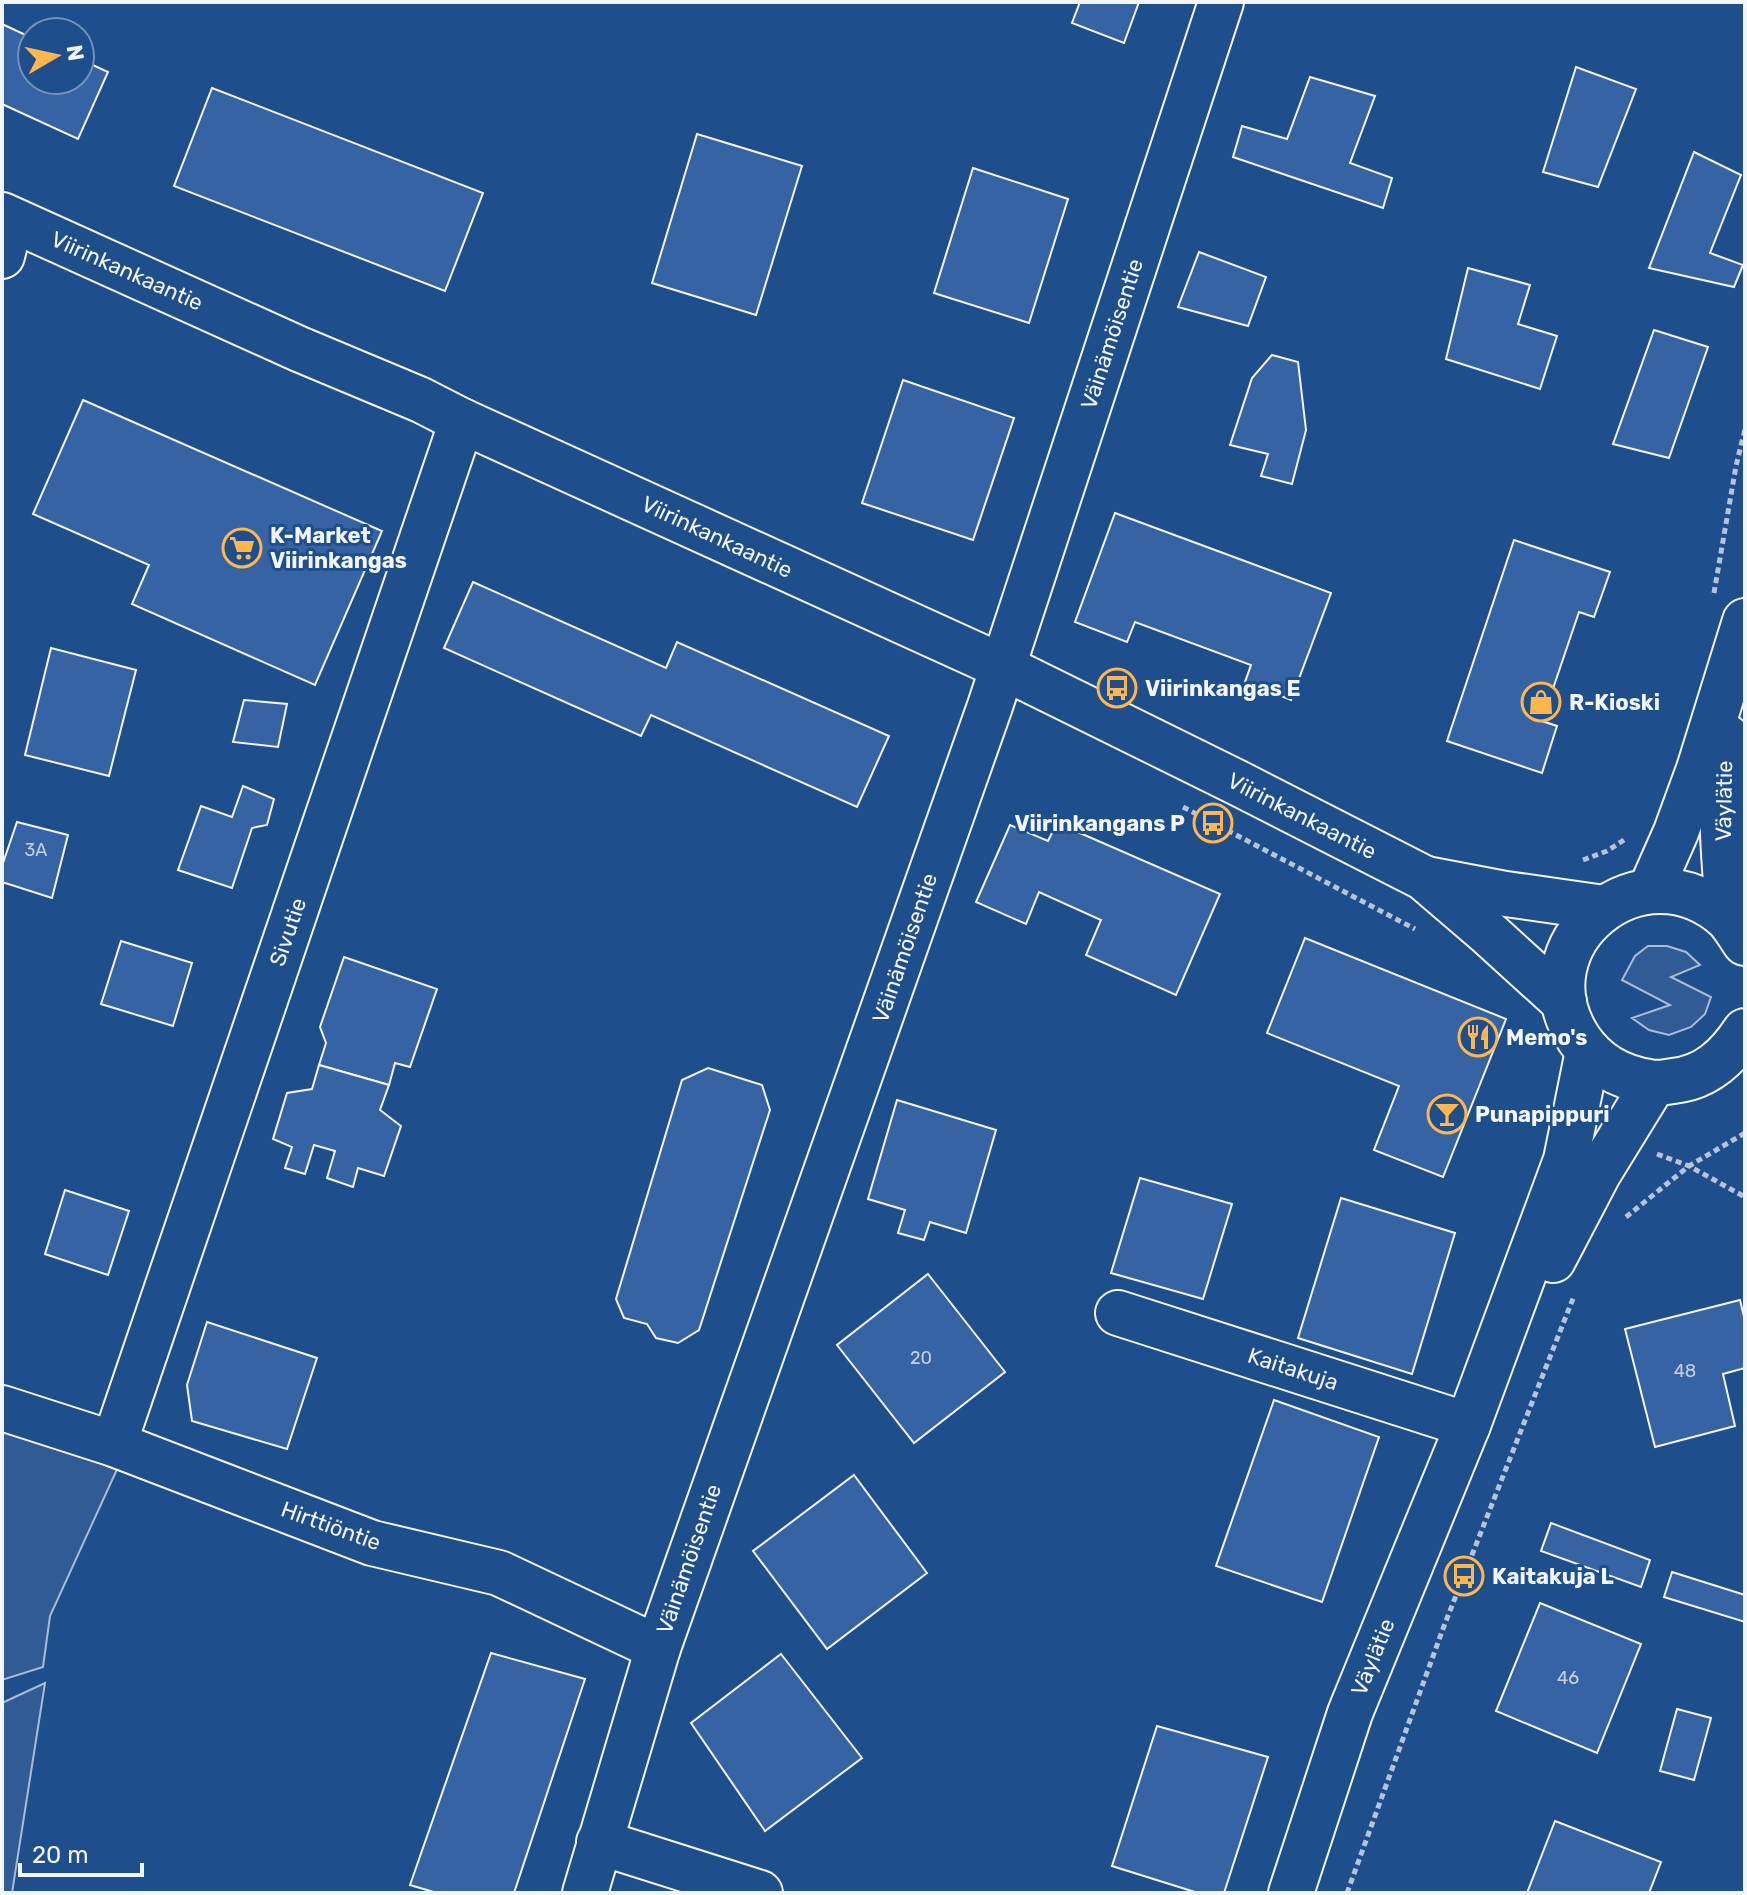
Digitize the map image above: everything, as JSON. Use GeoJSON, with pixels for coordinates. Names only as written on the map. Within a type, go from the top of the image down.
{"type":"FeatureCollection","features":[{"type":"Feature","properties":{"kind":"street","name":"Väinämöisentie"},"geometry":{"type":"LineString","coordinates":[[585,1893],[658,1648],[1003,667],[1221,2]]}},
{"type":"Feature","properties":{"kind":"street","name":"Viirinkankaantie"},"geometry":{"type":"LineString","coordinates":[[5,230],[421,400],[1003,667],[1238,783],[1424,878],[1564,1002]]}},
{"type":"Feature","properties":{"kind":"street","name":"Sivutie"},"geometry":{"type":"LineString","coordinates":[[114,1444],[462,421]]}},
{"type":"Feature","properties":{"kind":"street","name":"Väylätie"},"geometry":{"type":"LineString","coordinates":[[1650,891],[1699,769],[1743,628]]}},
{"type":"Feature","properties":{"kind":"street","name":"Väylätie"},"geometry":{"type":"LineString","coordinates":[[1737,931],[1723,842],[1722,767],[1743,628]]}},
{"type":"Feature","properties":{"kind":"street","name":"Viirinkankaantie"},"geometry":{"type":"LineString","coordinates":[[1424,878],[1604,908]]}},
{"type":"Feature","properties":{"kind":"street"},"geometry":{"type":"LineString","coordinates":[[1737,931],[1705,902],[1678,892],[1650,891],[1625,897],[1604,908],[1587,923],[1575,940],[1563,980],[1564,1002],[1572,1028],[1588,1051],[1607,1068],[1629,1079],[1654,1083],[1687,1080],[1731,1070],[1734,1048],[1745,1031]]}},
{"type":"Feature","properties":{"kind":"street","name":"Väylätie"},"geometry":{"type":"LineString","coordinates":[[1291,1893],[1350,1713],[1468,1425],[1566,1160],[1588,1051]]}},
{"type":"Feature","properties":{"kind":"street","name":"Väylätie"},"geometry":{"type":"LineString","coordinates":[[1468,1425],[1598,1174],[1654,1083]]}},
{"type":"Feature","properties":{"kind":"street","name":"Kaitakuja"},"geometry":{"type":"LineString","coordinates":[[1118,1313],[1468,1425]]}},
{"type":"Feature","properties":{"kind":"street","name":"Hirttiöntie"},"geometry":{"type":"LineString","coordinates":[[2,1408],[114,1444],[372,1543],[499,1573],[658,1648]]}},
{"type":"Feature","properties":{"kind":"street"},"geometry":{"type":"LineString","coordinates":[[599,1842],[760,1893]]}},
{"type":"Feature","properties":{"kind":"path"},"geometry":{"type":"LineString","coordinates":[[1171,801],[1416,930]]}},
{"type":"Feature","properties":{"kind":"path"},"geometry":{"type":"LineString","coordinates":[[1571,865],[1607,851],[1633,834]]}},
{"type":"Feature","properties":{"kind":"path"},"geometry":{"type":"LineString","coordinates":[[1622,1220],[1689,1166],[1745,1133]]}},
{"type":"Feature","properties":{"kind":"path"},"geometry":{"type":"LineString","coordinates":[[1656,1154],[1689,1166],[1745,1197]]}},
{"type":"Feature","properties":{"kind":"path"},"geometry":{"type":"LineString","coordinates":[[1347,1893],[1454,1601],[1575,1296]]}},
{"type":"Feature","properties":{"kind":"shaded area"},"geometry":{"type":"Polygon","coordinates":[[[1648,946],[1667,946],[1686,952],[1700,965],[1671,977],[1711,997],[1705,1014],[1691,1027],[1669,1035],[1649,1030],[1632,1018],[1670,1005],[1622,980],[1635,956],[1648,946]]]}},
{"type":"Feature","properties":{"kind":"shaded area"},"geometry":{"type":"Polygon","coordinates":[[[2,1429],[119,1465],[50,1616],[43,1667],[2,1680],[2,1429]]]}},
{"type":"Feature","properties":{"kind":"shaded area"},"geometry":{"type":"Polygon","coordinates":[[[45,1683],[12,1893],[2,1893],[2,1703],[45,1683]]]}},
{"type":"Feature","properties":{"kind":"building"},"geometry":{"type":"Polygon","coordinates":[[[1080,2],[1139,2],[1124,43],[1072,23],[1080,2]]]}},
{"type":"Feature","properties":{"kind":"building"},"geometry":{"type":"Polygon","coordinates":[[[2,24],[16,31],[16,96],[96,96],[96,66],[108,72],[78,139],[2,104],[2,24]]]}},
{"type":"Feature","properties":{"kind":"building"},"geometry":{"type":"Polygon","coordinates":[[[1576,67],[1636,89],[1598,187],[1543,172],[1576,67]]]}},
{"type":"Feature","properties":{"kind":"building"},"geometry":{"type":"Polygon","coordinates":[[[1310,77],[1375,96],[1350,163],[1392,178],[1383,208],[1233,157],[1242,126],[1287,139],[1310,77]]]}},
{"type":"Feature","properties":{"kind":"building"},"geometry":{"type":"Polygon","coordinates":[[[212,88],[483,193],[445,291],[174,186],[212,88]]]}},
{"type":"Feature","properties":{"kind":"building"},"geometry":{"type":"Polygon","coordinates":[[[697,134],[802,166],[756,315],[652,283],[697,134]]]}},
{"type":"Feature","properties":{"kind":"building"},"geometry":{"type":"Polygon","coordinates":[[[1694,152],[1741,175],[1710,253],[1743,265],[1734,287],[1649,268],[1694,152]]]}},
{"type":"Feature","properties":{"kind":"building"},"geometry":{"type":"Polygon","coordinates":[[[973,168],[1068,199],[1029,323],[934,293],[973,168]]]}},
{"type":"Feature","properties":{"kind":"building"},"geometry":{"type":"Polygon","coordinates":[[[1199,252],[1266,277],[1248,326],[1178,307],[1199,252]]]}},
{"type":"Feature","properties":{"kind":"building"},"geometry":{"type":"Polygon","coordinates":[[[1468,268],[1530,285],[1518,324],[1557,336],[1540,389],[1446,359],[1468,268]]]}},
{"type":"Feature","properties":{"kind":"building"},"geometry":{"type":"Polygon","coordinates":[[[1654,330],[1708,347],[1669,458],[1613,444],[1654,330]]]}},
{"type":"Feature","properties":{"kind":"building"},"geometry":{"type":"Polygon","coordinates":[[[1272,355],[1298,362],[1306,430],[1292,484],[1261,476],[1268,454],[1230,445],[1252,378],[1272,355]]]}},
{"type":"Feature","properties":{"kind":"building"},"geometry":{"type":"Polygon","coordinates":[[[903,380],[1014,418],[973,540],[862,503],[903,380]]]}},
{"type":"Feature","properties":{"kind":"building","name":"K-Market Viirinkangas"},"geometry":{"type":"Polygon","coordinates":[[[83,400],[382,531],[315,685],[132,604],[149,565],[33,514],[83,400]]]}},
{"type":"Feature","properties":{"kind":"building"},"geometry":{"type":"Polygon","coordinates":[[[1115,513],[1331,593],[1291,700],[1245,682],[1251,665],[1135,622],[1127,642],[1075,622],[1115,513]]]}},
{"type":"Feature","properties":{"kind":"building"},"geometry":{"type":"Polygon","coordinates":[[[1514,540],[1610,572],[1594,617],[1579,612],[1542,721],[1557,726],[1542,773],[1447,741],[1514,540]]]}},
{"type":"Feature","properties":{"kind":"building"},"geometry":{"type":"Polygon","coordinates":[[[473,582],[666,668],[677,642],[889,736],[857,807],[651,715],[641,736],[444,648],[473,582]]]}},
{"type":"Feature","properties":{"kind":"building"},"geometry":{"type":"Polygon","coordinates":[[[51,648],[136,670],[109,776],[25,755],[51,648]]]}},
{"type":"Feature","properties":{"kind":"building"},"geometry":{"type":"Polygon","coordinates":[[[244,700],[287,704],[278,747],[233,742],[244,700]]]}},
{"type":"Feature","properties":{"kind":"building"},"geometry":{"type":"Polygon","coordinates":[[[243,786],[274,799],[267,825],[252,828],[232,888],[178,870],[201,806],[232,817],[243,786]]]}},
{"type":"Feature","properties":{"kind":"building"},"geometry":{"type":"Polygon","coordinates":[[[17,822],[68,835],[52,898],[2,882],[2,866],[17,822]]]}},
{"type":"Feature","properties":{"kind":"building"},"geometry":{"type":"Polygon","coordinates":[[[1057,823],[1220,894],[1176,995],[1086,955],[1101,920],[1039,892],[1026,924],[976,902],[1010,825],[1048,841],[1057,823]]]}},
{"type":"Feature","properties":{"kind":"building"},"geometry":{"type":"Polygon","coordinates":[[[1305,938],[1506,1019],[1443,1177],[1374,1150],[1399,1086],[1267,1033],[1305,938]]]}},
{"type":"Feature","properties":{"kind":"building"},"geometry":{"type":"Polygon","coordinates":[[[121,941],[192,963],[173,1026],[101,1004],[121,941]]]}},
{"type":"Feature","properties":{"kind":"building"},"geometry":{"type":"Polygon","coordinates":[[[344,957],[437,989],[410,1067],[395,1063],[389,1085],[319,1065],[326,1043],[320,1027],[344,957]]]}},
{"type":"Feature","properties":{"kind":"building"},"geometry":{"type":"Polygon","coordinates":[[[319,1065],[389,1085],[380,1110],[401,1126],[384,1176],[358,1168],[353,1187],[327,1178],[335,1151],[314,1145],[305,1174],[285,1168],[292,1147],[273,1139],[287,1093],[312,1089],[319,1065]]]}},
{"type":"Feature","properties":{"kind":"building"},"geometry":{"type":"Polygon","coordinates":[[[708,1068],[762,1085],[770,1110],[699,1330],[678,1343],[656,1338],[647,1324],[624,1318],[616,1299],[682,1080],[708,1068]]]}},
{"type":"Feature","properties":{"kind":"building"},"geometry":{"type":"Polygon","coordinates":[[[897,1100],[996,1130],[966,1233],[930,1222],[924,1240],[898,1233],[905,1210],[868,1199],[897,1100]]]}},
{"type":"Feature","properties":{"kind":"building"},"geometry":{"type":"Polygon","coordinates":[[[1140,1178],[1232,1204],[1203,1299],[1111,1273],[1140,1178]]]}},
{"type":"Feature","properties":{"kind":"building"},"geometry":{"type":"Polygon","coordinates":[[[65,1190],[129,1211],[108,1275],[45,1254],[65,1190]]]}},
{"type":"Feature","properties":{"kind":"building"},"geometry":{"type":"Polygon","coordinates":[[[1341,1198],[1455,1233],[1412,1374],[1298,1338],[1341,1198]]]}},
{"type":"Feature","properties":{"kind":"building"},"geometry":{"type":"Polygon","coordinates":[[[928,1274],[1005,1372],[914,1443],[837,1345],[928,1274]]]}},
{"type":"Feature","properties":{"kind":"building"},"geometry":{"type":"Polygon","coordinates":[[[1740,1300],[1745,1321],[1745,1368],[1723,1374],[1735,1426],[1655,1447],[1625,1329],[1740,1300]]]}},
{"type":"Feature","properties":{"kind":"building"},"geometry":{"type":"Polygon","coordinates":[[[207,1322],[317,1358],[287,1449],[192,1421],[187,1385],[207,1322]]]}},
{"type":"Feature","properties":{"kind":"building"},"geometry":{"type":"Polygon","coordinates":[[[1274,1400],[1379,1437],[1322,1602],[1216,1566],[1274,1400]]]}},
{"type":"Feature","properties":{"kind":"building"},"geometry":{"type":"Polygon","coordinates":[[[854,1475],[927,1573],[827,1649],[753,1551],[854,1475]]]}},
{"type":"Feature","properties":{"kind":"building"},"geometry":{"type":"Polygon","coordinates":[[[1551,1523],[1650,1560],[1641,1587],[1541,1551],[1551,1523]]]}},
{"type":"Feature","properties":{"kind":"building"},"geometry":{"type":"Polygon","coordinates":[[[1672,1572],[1745,1595],[1745,1622],[1664,1597],[1672,1572]]]}},
{"type":"Feature","properties":{"kind":"building"},"geometry":{"type":"Polygon","coordinates":[[[1540,1603],[1641,1644],[1597,1753],[1496,1711],[1540,1603]]]}},
{"type":"Feature","properties":{"kind":"building"},"geometry":{"type":"Polygon","coordinates":[[[491,1653],[585,1679],[514,1893],[437,1893],[410,1885],[491,1653]]]}},
{"type":"Feature","properties":{"kind":"building"},"geometry":{"type":"Polygon","coordinates":[[[781,1654],[862,1758],[765,1831],[691,1723],[781,1654]]]}},
{"type":"Feature","properties":{"kind":"building"},"geometry":{"type":"Polygon","coordinates":[[[1677,1709],[1711,1718],[1694,1780],[1660,1771],[1677,1709]]]}},
{"type":"Feature","properties":{"kind":"building"},"geometry":{"type":"Polygon","coordinates":[[[1157,1726],[1268,1757],[1224,1893],[1198,1893],[1112,1866],[1157,1726]]]}},
{"type":"Feature","properties":{"kind":"building"},"geometry":{"type":"Polygon","coordinates":[[[1555,1821],[1661,1862],[1649,1893],[1527,1893],[1555,1821]]]}},
{"type":"Feature","properties":{"kind":"place","name":"K-Market Viirinkangas"},"geometry":{"type":"Point","coordinates":[242,548]}},
{"type":"Feature","properties":{"kind":"place","name":"Viirinkangas E"},"geometry":{"type":"Point","coordinates":[1117,688]}},
{"type":"Feature","properties":{"kind":"place","name":"R-Kioski"},"geometry":{"type":"Point","coordinates":[1541,702]}},
{"type":"Feature","properties":{"kind":"place","name":"Viirinkangans P"},"geometry":{"type":"Point","coordinates":[1213,823]}},
{"type":"Feature","properties":{"kind":"place","name":"Memo's"},"geometry":{"type":"Point","coordinates":[1478,1037]}},
{"type":"Feature","properties":{"kind":"place","name":"Punapippuri"},"geometry":{"type":"Point","coordinates":[1447,1114]}},
{"type":"Feature","properties":{"kind":"place","name":"Kaitakuja L"},"geometry":{"type":"Point","coordinates":[1464,1576]}}]}
